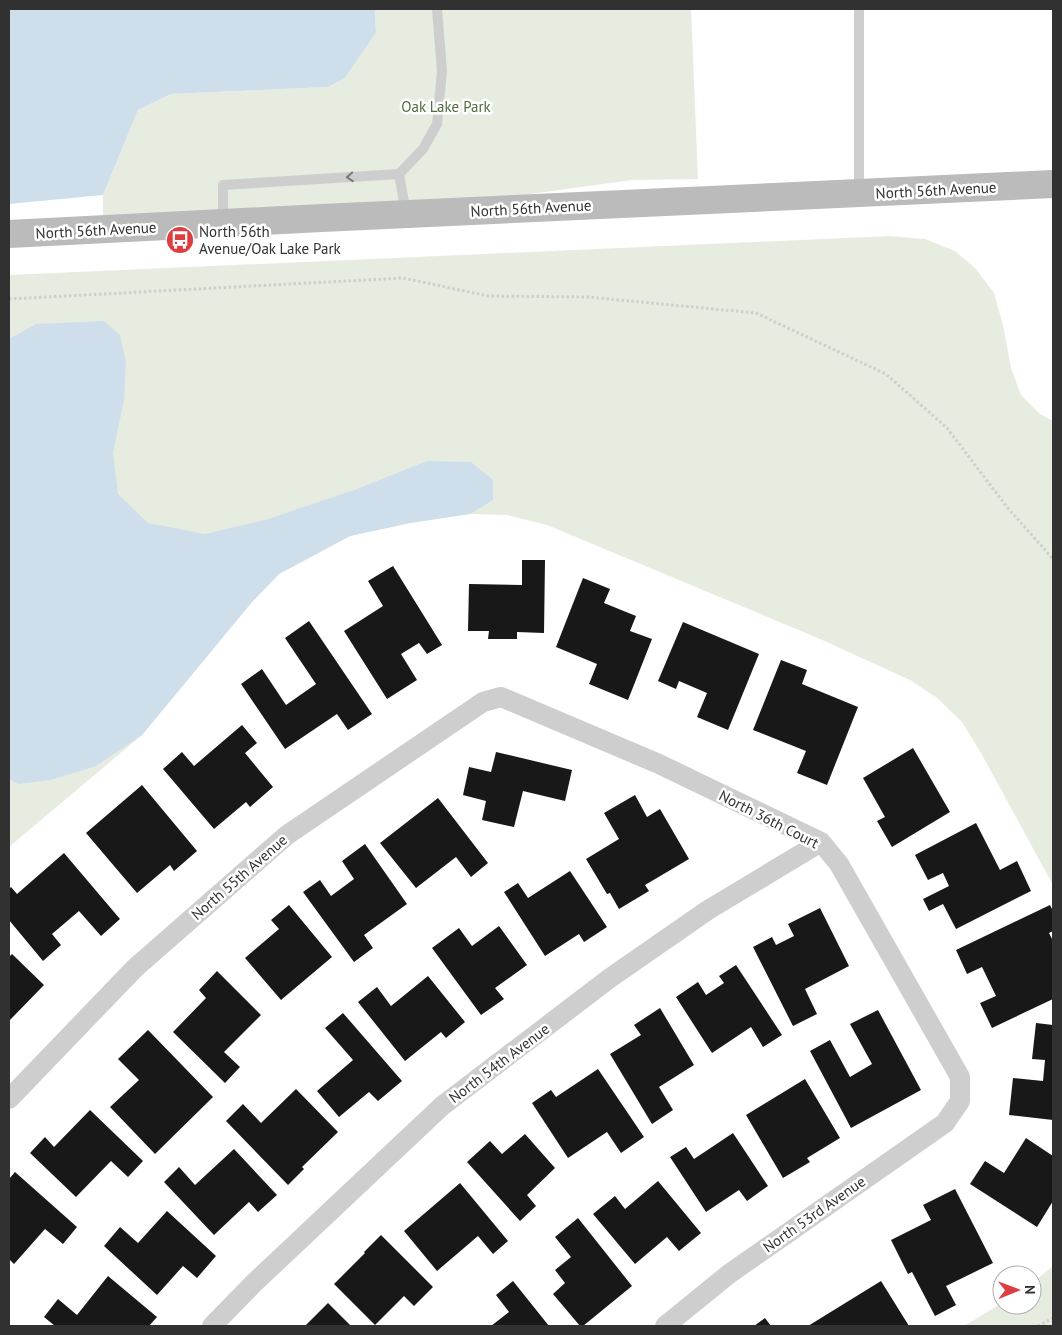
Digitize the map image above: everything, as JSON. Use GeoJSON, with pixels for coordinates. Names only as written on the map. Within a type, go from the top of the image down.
{"type":"FeatureCollection","features":[{"type":"Feature","properties":{"kind":"street","name":"North 56th Avenue"},"geometry":{"type":"LineString","coordinates":[[9,234],[1053,184]]}},
{"type":"Feature","properties":{"kind":"street","name":"North 36th Court"},"geometry":{"type":"LineString","coordinates":[[501,697],[659,764],[821,842],[839,864],[960,1078],[960,1101]]}},
{"type":"Feature","properties":{"kind":"street","name":"North 55th Avenue"},"geometry":{"type":"LineString","coordinates":[[9,1099],[135,968],[287,835],[483,702],[501,697]]}},
{"type":"Feature","properties":{"kind":"street","name":"North 54th Avenue"},"geometry":{"type":"LineString","coordinates":[[212,1326],[254,1282],[442,1106],[626,967],[708,910],[821,842]]}},
{"type":"Feature","properties":{"kind":"street","name":"North 53rd Avenue"},"geometry":{"type":"LineString","coordinates":[[665,1326],[729,1274],[945,1123],[960,1101]]}},
{"type":"Feature","properties":{"kind":"lane"},"geometry":{"type":"LineString","coordinates":[[223,223],[223,185],[399,174],[423,149],[437,124],[442,71],[437,9]]}},
{"type":"Feature","properties":{"kind":"lane"},"geometry":{"type":"LineString","coordinates":[[859,9],[859,193]]}},
{"type":"Feature","properties":{"kind":"lane"},"geometry":{"type":"LineString","coordinates":[[399,174],[406,214]]}},
{"type":"Feature","properties":{"kind":"path"},"geometry":{"type":"LineString","coordinates":[[9,299],[403,278],[488,296],[588,297],[756,313],[886,374],[947,428],[1007,507],[1053,559]]}},
{"type":"Feature","properties":{"kind":"path"},"geometry":{"type":"LineString","coordinates":[[1038,1326],[1053,1318]]}},
{"type":"Feature","properties":{"kind":"green space","name":"Oak Lake Park"},"geometry":{"type":"Polygon","coordinates":[[[375,9],[691,9],[698,179],[632,180],[472,202],[103,221],[103,195],[138,110],[171,94],[328,87],[344,79],[376,33],[375,9]]]}},
{"type":"Feature","properties":{"kind":"green space"},"geometry":{"type":"Polygon","coordinates":[[[890,236],[925,239],[955,251],[976,269],[994,293],[1003,325],[1011,368],[1021,395],[1040,414],[1053,421],[1053,885],[962,722],[937,698],[910,680],[820,639],[547,525],[507,515],[470,514],[410,523],[350,536],[279,574],[252,602],[142,735],[9,847],[9,275],[890,236]]]}},
{"type":"Feature","properties":{"kind":"green space"},"geometry":{"type":"Polygon","coordinates":[[[1053,1266],[1053,1326],[964,1326],[992,1309],[992,1315],[1042,1315],[1042,1275],[1053,1266]]]}},
{"type":"Feature","properties":{"kind":"water"},"geometry":{"type":"Polygon","coordinates":[[[9,9],[375,9],[376,33],[344,79],[328,87],[171,94],[138,110],[103,195],[9,204],[9,9]]]}},
{"type":"Feature","properties":{"kind":"water"},"geometry":{"type":"Polygon","coordinates":[[[104,321],[120,335],[126,362],[124,400],[113,453],[118,494],[148,523],[205,534],[265,520],[357,489],[427,461],[471,462],[493,480],[493,500],[470,514],[410,523],[350,536],[279,574],[252,602],[142,735],[96,766],[51,780],[18,784],[9,779],[9,339],[36,324],[104,321]]]}},
{"type":"Feature","properties":{"kind":"building"},"geometry":{"type":"Polygon","coordinates":[[[522,560],[545,560],[544,633],[517,632],[517,639],[488,639],[489,631],[468,631],[469,584],[522,585],[522,560]]]}},
{"type":"Feature","properties":{"kind":"building"},"geometry":{"type":"Polygon","coordinates":[[[393,566],[442,645],[427,654],[419,643],[401,654],[417,680],[387,699],[344,631],[383,606],[368,581],[393,566]]]}},
{"type":"Feature","properties":{"kind":"building"},"geometry":{"type":"Polygon","coordinates":[[[583,578],[610,589],[604,603],[636,616],[630,631],[652,639],[628,700],[589,684],[597,664],[556,647],[583,578]]]}},
{"type":"Feature","properties":{"kind":"building"},"geometry":{"type":"Polygon","coordinates":[[[309,621],[372,714],[348,730],[337,714],[285,749],[241,684],[262,669],[286,705],[316,684],[285,638],[309,621]]]}},
{"type":"Feature","properties":{"kind":"building"},"geometry":{"type":"Polygon","coordinates":[[[683,622],[759,654],[728,730],[697,717],[707,693],[679,681],[676,689],[658,681],[683,622]]]}},
{"type":"Feature","properties":{"kind":"building"},"geometry":{"type":"Polygon","coordinates":[[[781,660],[807,670],[802,684],[858,707],[827,785],[797,773],[806,751],[753,730],[781,660]]]}},
{"type":"Feature","properties":{"kind":"building"},"geometry":{"type":"Polygon","coordinates":[[[242,725],[257,743],[245,753],[273,787],[250,807],[246,802],[214,829],[163,769],[182,752],[194,766],[242,725]]]}},
{"type":"Feature","properties":{"kind":"building"},"geometry":{"type":"Polygon","coordinates":[[[913,748],[950,812],[892,847],[877,821],[885,817],[863,778],[913,748]]]}},
{"type":"Feature","properties":{"kind":"building"},"geometry":{"type":"Polygon","coordinates":[[[496,752],[572,770],[565,801],[523,791],[514,827],[482,820],[486,801],[463,795],[469,767],[491,772],[496,752]]]}},
{"type":"Feature","properties":{"kind":"building"},"geometry":{"type":"Polygon","coordinates":[[[142,785],[197,851],[174,871],[170,865],[137,893],[86,833],[142,785]]]}},
{"type":"Feature","properties":{"kind":"building"},"geometry":{"type":"Polygon","coordinates":[[[635,795],[647,817],[660,809],[689,859],[645,885],[649,891],[619,909],[610,893],[607,894],[586,859],[619,839],[604,813],[635,795]]]}},
{"type":"Feature","properties":{"kind":"building"},"geometry":{"type":"Polygon","coordinates":[[[438,798],[488,863],[471,877],[456,857],[416,888],[380,843],[438,798]]]}},
{"type":"Feature","properties":{"kind":"building"},"geometry":{"type":"Polygon","coordinates":[[[976,823],[1000,870],[1017,861],[1031,891],[956,929],[943,904],[929,911],[923,899],[949,886],[943,873],[928,880],[915,855],[976,823]]]}},
{"type":"Feature","properties":{"kind":"building"},"geometry":{"type":"Polygon","coordinates":[[[365,844],[407,904],[364,935],[373,948],[354,962],[303,892],[320,880],[331,896],[354,879],[342,861],[365,844]]]}},
{"type":"Feature","properties":{"kind":"building"},"geometry":{"type":"Polygon","coordinates":[[[64,853],[120,919],[101,936],[79,911],[52,934],[61,945],[43,961],[9,920],[9,889],[11,887],[17,894],[64,853]]]}},
{"type":"Feature","properties":{"kind":"building"},"geometry":{"type":"Polygon","coordinates":[[[570,871],[607,927],[584,942],[579,934],[545,956],[504,892],[518,883],[528,898],[570,871]]]}},
{"type":"Feature","properties":{"kind":"building"},"geometry":{"type":"Polygon","coordinates":[[[289,905],[332,957],[281,1000],[245,958],[279,929],[271,920],[289,905]]]}},
{"type":"Feature","properties":{"kind":"building"},"geometry":{"type":"Polygon","coordinates":[[[1050,905],[1053,911],[1053,931],[1049,933],[1053,941],[1053,999],[992,1028],[980,1003],[996,996],[982,967],[967,974],[956,950],[1050,905]]]}},
{"type":"Feature","properties":{"kind":"building"},"geometry":{"type":"Polygon","coordinates":[[[820,908],[849,966],[805,989],[817,1014],[793,1026],[753,947],[772,937],[776,945],[794,936],[788,924],[820,908]]]}},
{"type":"Feature","properties":{"kind":"building"},"geometry":{"type":"Polygon","coordinates":[[[499,926],[527,965],[495,988],[504,999],[481,1015],[432,948],[459,928],[472,946],[499,926]]]}},
{"type":"Feature","properties":{"kind":"building"},"geometry":{"type":"Polygon","coordinates":[[[12,954],[44,985],[9,1021],[9,957],[12,954]]]}},
{"type":"Feature","properties":{"kind":"building"},"geometry":{"type":"Polygon","coordinates":[[[736,965],[782,1035],[763,1047],[751,1027],[712,1053],[676,997],[698,982],[706,995],[724,983],[719,976],[736,965]]]}},
{"type":"Feature","properties":{"kind":"building"},"geometry":{"type":"Polygon","coordinates":[[[217,971],[261,1015],[224,1052],[240,1067],[225,1083],[173,1032],[206,998],[199,990],[217,971]]]}},
{"type":"Feature","properties":{"kind":"building"},"geometry":{"type":"Polygon","coordinates":[[[428,976],[465,1022],[446,1038],[441,1032],[405,1061],[358,1002],[377,987],[391,1006],[428,976]]]}},
{"type":"Feature","properties":{"kind":"building"},"geometry":{"type":"Polygon","coordinates":[[[660,1008],[694,1065],[659,1087],[673,1110],[652,1124],[610,1054],[641,1035],[634,1025],[660,1008]]]}},
{"type":"Feature","properties":{"kind":"building"},"geometry":{"type":"Polygon","coordinates":[[[878,1010],[921,1090],[851,1128],[810,1051],[830,1040],[850,1077],[872,1064],[850,1024],[878,1010]]]}},
{"type":"Feature","properties":{"kind":"building"},"geometry":{"type":"Polygon","coordinates":[[[343,1013],[402,1081],[378,1101],[369,1092],[339,1117],[317,1091],[353,1060],[325,1028],[343,1013]]]}},
{"type":"Feature","properties":{"kind":"building"},"geometry":{"type":"Polygon","coordinates":[[[1036,1023],[1053,1025],[1053,1120],[1009,1115],[1013,1078],[1043,1081],[1045,1060],[1032,1059],[1036,1023]]]}},
{"type":"Feature","properties":{"kind":"building"},"geometry":{"type":"Polygon","coordinates":[[[148,1030],[213,1097],[155,1154],[110,1107],[139,1080],[118,1059],[148,1030]]]}},
{"type":"Feature","properties":{"kind":"building"},"geometry":{"type":"Polygon","coordinates":[[[598,1069],[644,1137],[621,1153],[607,1132],[568,1158],[532,1103],[551,1090],[556,1097],[598,1069]]]}},
{"type":"Feature","properties":{"kind":"building"},"geometry":{"type":"Polygon","coordinates":[[[805,1079],[840,1138],[807,1158],[810,1162],[783,1178],[746,1115],[805,1079]]]}},
{"type":"Feature","properties":{"kind":"building"},"geometry":{"type":"Polygon","coordinates":[[[296,1089],[338,1132],[302,1167],[304,1169],[288,1185],[226,1121],[243,1104],[261,1123],[296,1089]]]}},
{"type":"Feature","properties":{"kind":"building"},"geometry":{"type":"Polygon","coordinates":[[[90,1110],[143,1161],[128,1177],[111,1161],[76,1197],[30,1153],[45,1137],[54,1147],[90,1110]]]}},
{"type":"Feature","properties":{"kind":"building"},"geometry":{"type":"Polygon","coordinates":[[[733,1133],[768,1186],[747,1201],[739,1190],[706,1212],[670,1157],[686,1147],[694,1159],[733,1133]]]}},
{"type":"Feature","properties":{"kind":"building"},"geometry":{"type":"Polygon","coordinates":[[[525,1134],[555,1168],[527,1195],[536,1206],[520,1221],[467,1162],[490,1141],[502,1154],[525,1134]]]}},
{"type":"Feature","properties":{"kind":"building"},"geometry":{"type":"Polygon","coordinates":[[[1026,1138],[1053,1156],[1053,1201],[1037,1227],[970,1184],[985,1161],[1004,1173],[1026,1138]]]}},
{"type":"Feature","properties":{"kind":"building"},"geometry":{"type":"Polygon","coordinates":[[[234,1149],[277,1195],[258,1212],[249,1202],[214,1235],[164,1182],[179,1167],[195,1185],[234,1149]]]}},
{"type":"Feature","properties":{"kind":"building"},"geometry":{"type":"Polygon","coordinates":[[[15,1172],[77,1227],[63,1244],[45,1229],[14,1264],[9,1259],[9,1179],[15,1172]]]}},
{"type":"Feature","properties":{"kind":"building"},"geometry":{"type":"Polygon","coordinates":[[[658,1181],[701,1233],[679,1251],[667,1237],[635,1264],[593,1214],[615,1196],[625,1209],[658,1181]]]}},
{"type":"Feature","properties":{"kind":"building"},"geometry":{"type":"Polygon","coordinates":[[[460,1183],[508,1241],[493,1254],[478,1236],[437,1271],[404,1231],[460,1183]]]}},
{"type":"Feature","properties":{"kind":"building"},"geometry":{"type":"Polygon","coordinates":[[[955,1189],[993,1263],[946,1286],[956,1305],[935,1316],[912,1272],[908,1274],[891,1240],[931,1220],[923,1205],[955,1189]]]}},
{"type":"Feature","properties":{"kind":"building"},"geometry":{"type":"Polygon","coordinates":[[[167,1211],[216,1256],[197,1278],[183,1266],[157,1295],[104,1246],[120,1227],[138,1243],[167,1211]]]}},
{"type":"Feature","properties":{"kind":"building"},"geometry":{"type":"Polygon","coordinates":[[[578,1218],[632,1286],[583,1326],[580,1326],[553,1294],[565,1283],[555,1270],[571,1257],[555,1237],[578,1218]]]}},
{"type":"Feature","properties":{"kind":"building"},"geometry":{"type":"Polygon","coordinates":[[[381,1235],[433,1287],[414,1306],[404,1296],[375,1325],[334,1284],[381,1235]]]}},
{"type":"Feature","properties":{"kind":"building"},"geometry":{"type":"Polygon","coordinates":[[[108,1276],[157,1317],[149,1326],[55,1326],[44,1317],[58,1299],[77,1315],[108,1276]]]}},
{"type":"Feature","properties":{"kind":"building"},"geometry":{"type":"Polygon","coordinates":[[[513,1281],[549,1326],[491,1326],[509,1312],[496,1295],[513,1281]]]}},
{"type":"Feature","properties":{"kind":"building"},"geometry":{"type":"Polygon","coordinates":[[[881,1281],[909,1326],[808,1326],[881,1281]]]}},
{"type":"Feature","properties":{"kind":"building"},"geometry":{"type":"Polygon","coordinates":[[[328,1303],[351,1326],[305,1326],[328,1303]]]}},
{"type":"Feature","properties":{"kind":"building"},"geometry":{"type":"Polygon","coordinates":[[[765,1318],[771,1326],[754,1326],[765,1318]]]}},
{"type":"Feature","properties":{"kind":"place","name":"North 56th Avenue/Oak Lake Park"},"geometry":{"type":"Point","coordinates":[180,240]}}]}
